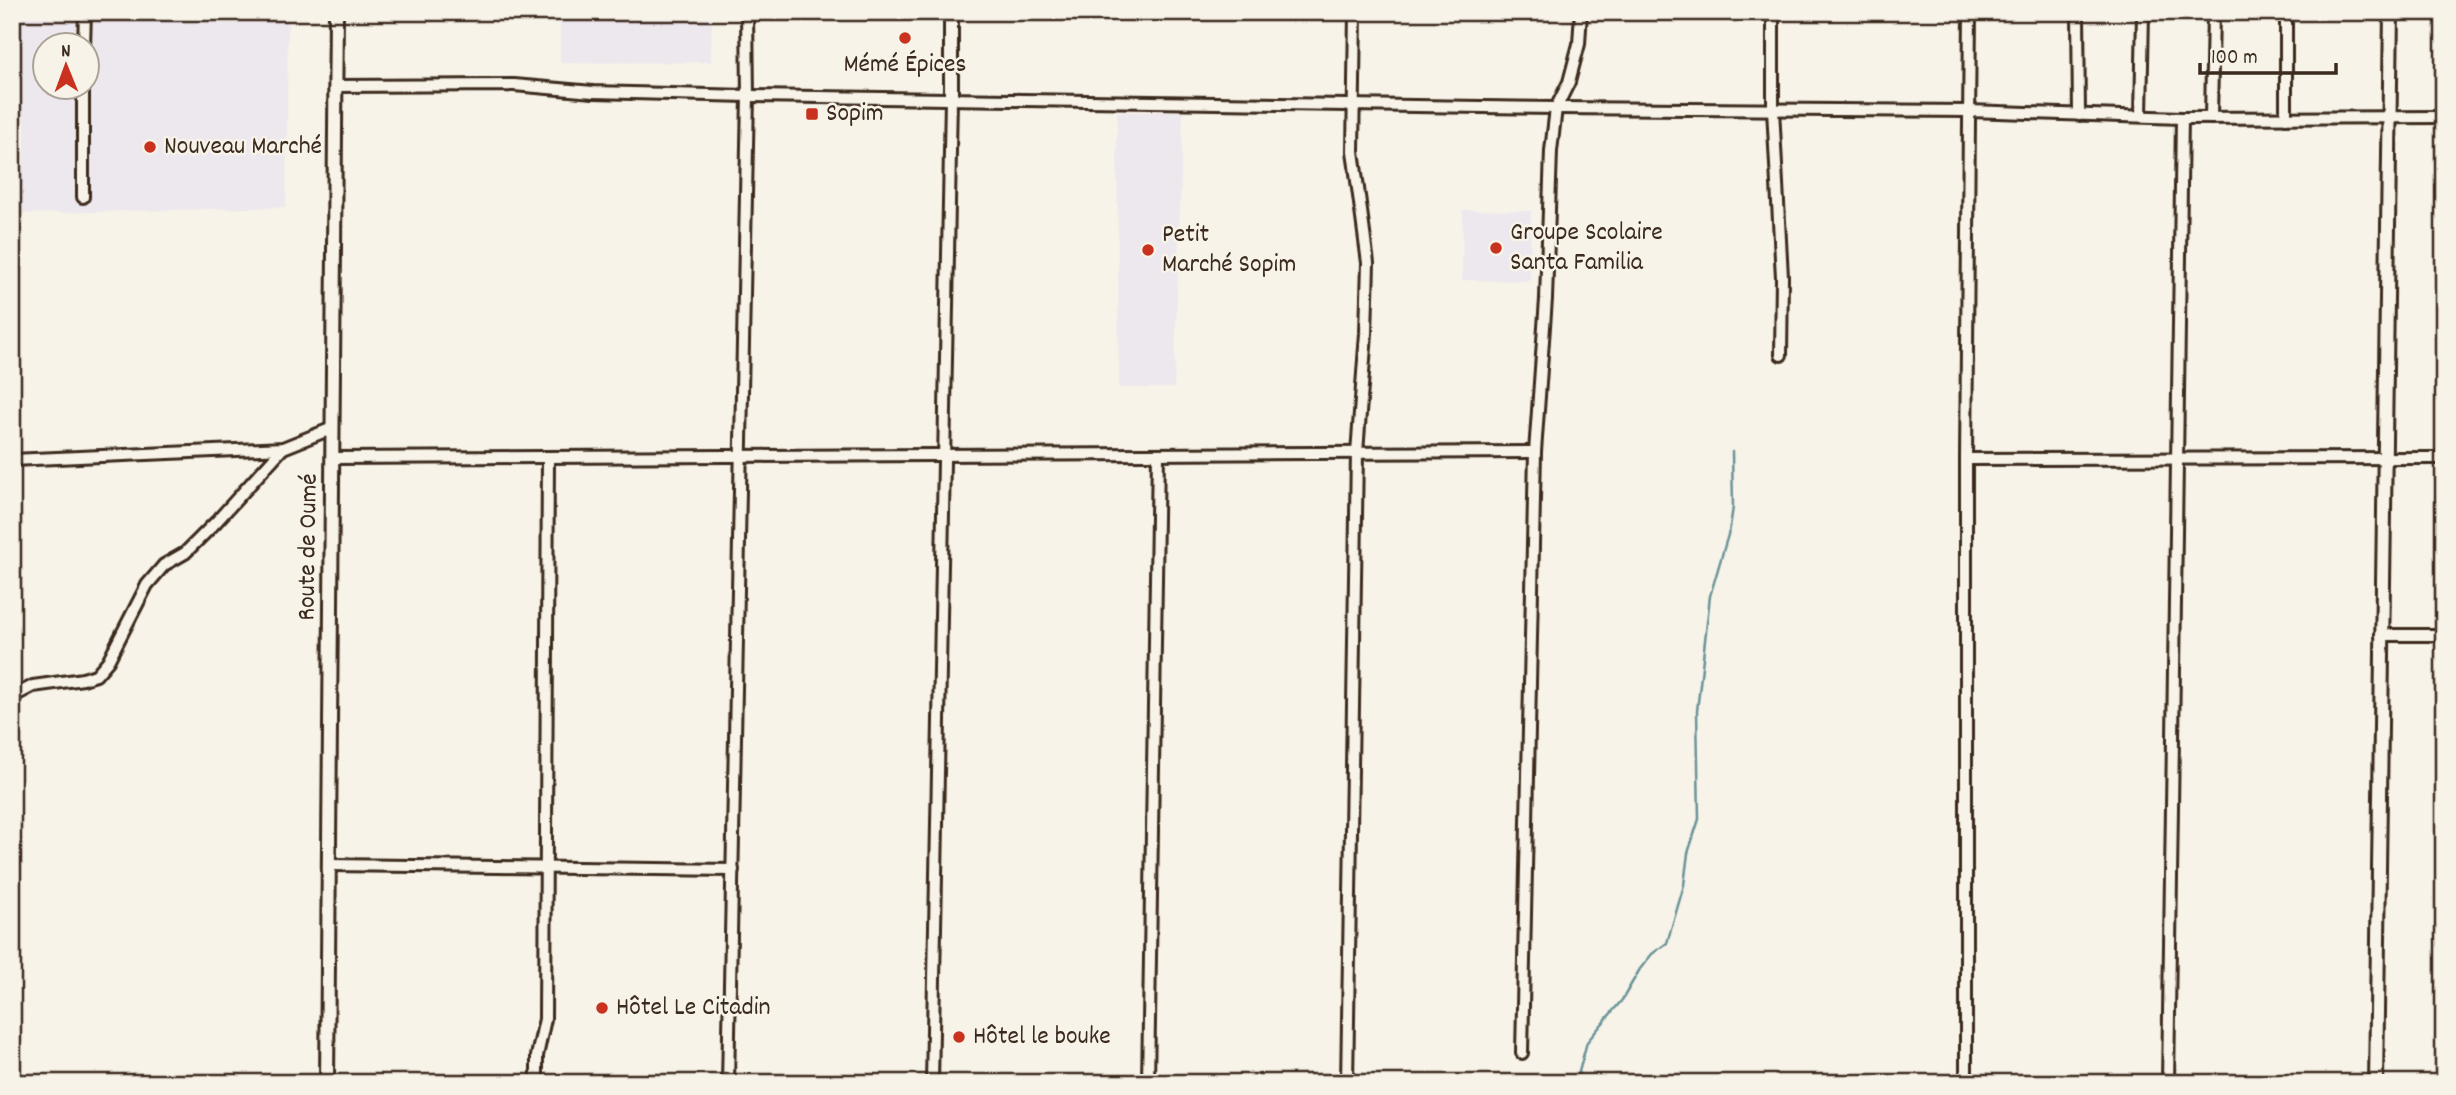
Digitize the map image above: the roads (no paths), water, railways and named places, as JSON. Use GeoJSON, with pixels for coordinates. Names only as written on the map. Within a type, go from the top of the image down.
{"type":"FeatureCollection","features":[{"type":"Feature","properties":{"kind":"street"},"geometry":{"type":"LineString","coordinates":[[84,32],[85,12]]}},
{"type":"Feature","properties":{"kind":"street","name":"Route de Oumé"},"geometry":{"type":"LineString","coordinates":[[327,1083],[336,12]]}},
{"type":"Feature","properties":{"kind":"street"},"geometry":{"type":"LineString","coordinates":[[729,1083],[748,96],[747,12]]}},
{"type":"Feature","properties":{"kind":"street"},"geometry":{"type":"LineString","coordinates":[[932,1083],[951,12]]}},
{"type":"Feature","properties":{"kind":"street"},"geometry":{"type":"LineString","coordinates":[[1347,1083],[1357,453],[1368,264],[1353,151],[1355,12]]}},
{"type":"Feature","properties":{"kind":"street"},"geometry":{"type":"LineString","coordinates":[[1522,1053],[1535,452],[1546,299],[1551,151],[1556,108],[1569,82],[1578,44],[1581,12]]}},
{"type":"Feature","properties":{"kind":"street"},"geometry":{"type":"LineString","coordinates":[[1773,12],[1773,109],[1782,276],[1782,355]]}},
{"type":"Feature","properties":{"kind":"street"},"geometry":{"type":"LineString","coordinates":[[1966,1083],[1966,459],[1970,12]]}},
{"type":"Feature","properties":{"kind":"street"},"geometry":{"type":"LineString","coordinates":[[2078,12],[2079,115]]}},
{"type":"Feature","properties":{"kind":"street"},"geometry":{"type":"LineString","coordinates":[[2141,116],[2143,12]]}},
{"type":"Feature","properties":{"kind":"street"},"geometry":{"type":"LineString","coordinates":[[2211,118],[2213,12]]}},
{"type":"Feature","properties":{"kind":"street"},"geometry":{"type":"LineString","coordinates":[[2286,12],[2286,118]]}},
{"type":"Feature","properties":{"kind":"street"},"geometry":{"type":"LineString","coordinates":[[2376,1083],[2391,12]]}},
{"type":"Feature","properties":{"kind":"street"},"geometry":{"type":"LineString","coordinates":[[336,86],[514,85],[593,92],[748,96],[1969,111],[2182,118],[2444,117]]}},
{"type":"Feature","properties":{"kind":"street"},"geometry":{"type":"LineString","coordinates":[[83,102],[83,197]]}},
{"type":"Feature","properties":{"kind":"street"},"geometry":{"type":"LineString","coordinates":[[2168,1083],[2182,118]]}},
{"type":"Feature","properties":{"kind":"street"},"geometry":{"type":"LineString","coordinates":[[12,460],[283,448],[333,428]]}},
{"type":"Feature","properties":{"kind":"street"},"geometry":{"type":"LineString","coordinates":[[12,697],[33,686],[96,675],[108,661],[147,585],[164,565],[185,553],[216,522],[283,448]]}},
{"type":"Feature","properties":{"kind":"street"},"geometry":{"type":"LineString","coordinates":[[332,458],[1535,452]]}},
{"type":"Feature","properties":{"kind":"street"},"geometry":{"type":"LineString","coordinates":[[1148,1083],[1158,454]]}},
{"type":"Feature","properties":{"kind":"street"},"geometry":{"type":"LineString","coordinates":[[537,1083],[537,1056],[545,1019],[548,457]]}},
{"type":"Feature","properties":{"kind":"street"},"geometry":{"type":"LineString","coordinates":[[1966,459],[2444,458]]}},
{"type":"Feature","properties":{"kind":"street"},"geometry":{"type":"LineString","coordinates":[[2381,635],[2444,635]]}},
{"type":"Feature","properties":{"kind":"street"},"geometry":{"type":"LineString","coordinates":[[329,865],[733,870]]}},
{"type":"Feature","properties":{"kind":"waterway"},"geometry":{"type":"LineString","coordinates":[[1576,1083],[1587,1042],[1622,1000],[1652,954],[1667,943],[1684,885],[1688,853],[1699,819],[1697,711],[1710,596],[1730,528],[1733,507],[1732,452]]}},
{"type":"Feature","properties":{"kind":"place","name":"Mémé Épices"},"geometry":{"type":"Point","coordinates":[905,38]}},
{"type":"Feature","properties":{"kind":"place","name":"Sopim"},"geometry":{"type":"Point","coordinates":[812,114]}},
{"type":"Feature","properties":{"kind":"place","name":"Nouveau Marché"},"geometry":{"type":"Point","coordinates":[150,147]}},
{"type":"Feature","properties":{"kind":"place","name":"Groupe Scolaire Santa Familia"},"geometry":{"type":"Point","coordinates":[1496,248]}},
{"type":"Feature","properties":{"kind":"place","name":"Petit Marché Sopim"},"geometry":{"type":"Point","coordinates":[1148,250]}},
{"type":"Feature","properties":{"kind":"place","name":"Hôtel Le Citadin"},"geometry":{"type":"Point","coordinates":[602,1008]}},
{"type":"Feature","properties":{"kind":"place","name":"Hôtel le bouke"},"geometry":{"type":"Point","coordinates":[959,1037]}}]}
